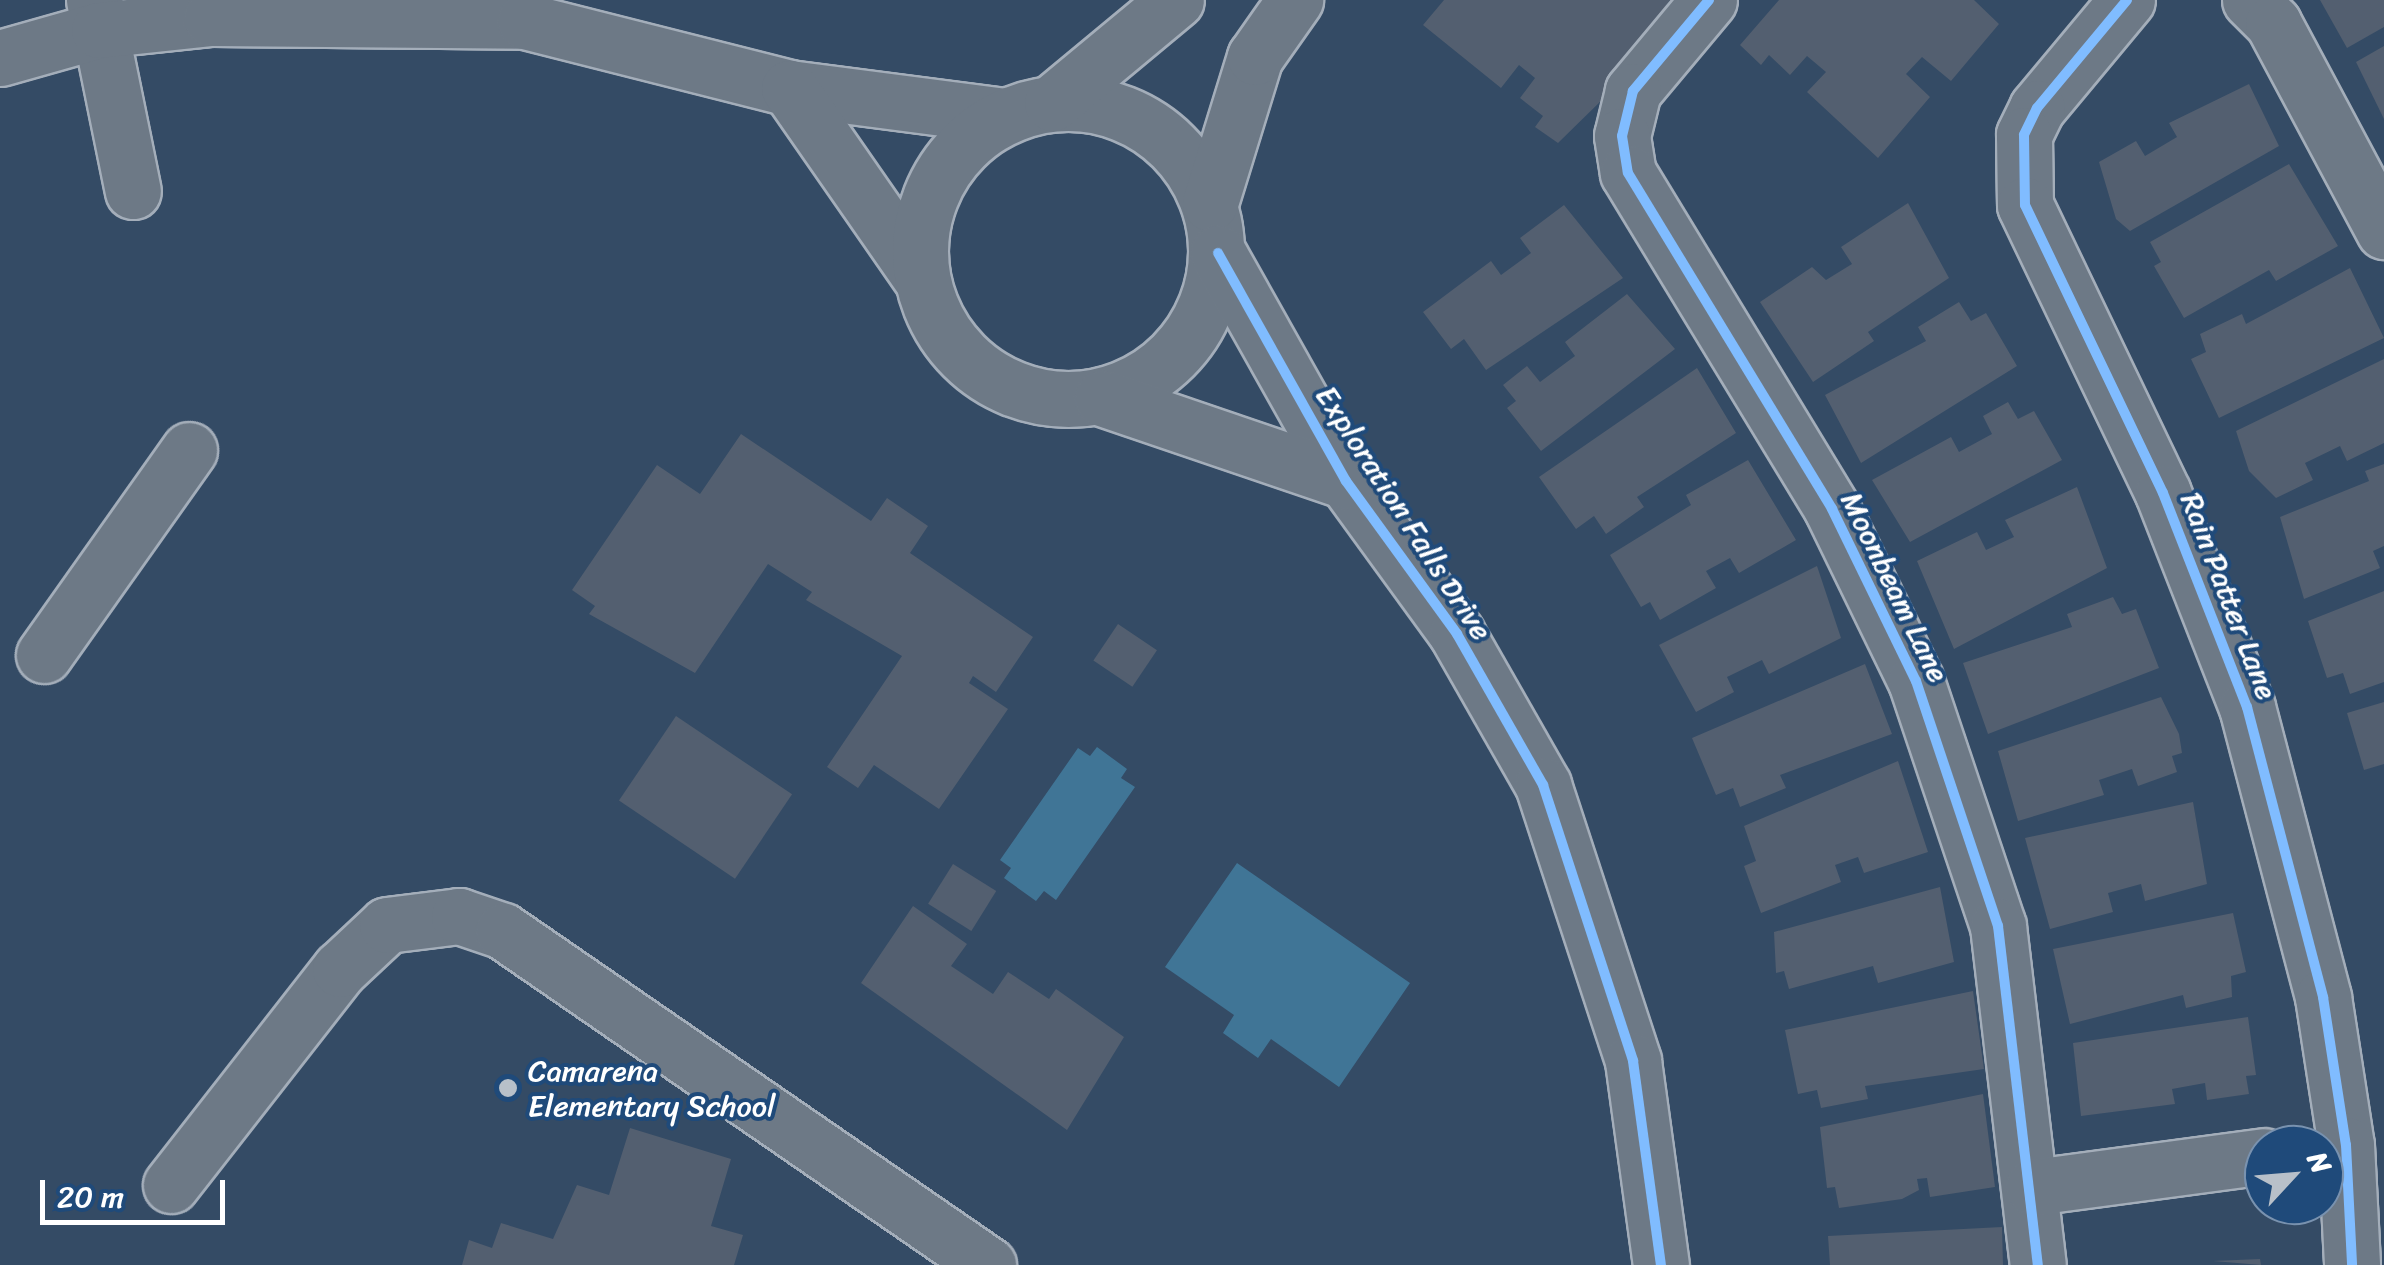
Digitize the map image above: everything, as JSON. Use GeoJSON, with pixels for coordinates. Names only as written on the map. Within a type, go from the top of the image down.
{"type":"FeatureCollection","features":[{"type":"Feature","properties":{"kind":"street","name":"Exploration Falls Drive"},"geometry":{"type":"LineString","coordinates":[[920,278],[920,230],[935,183],[963,144],[1028,109],[1176,0]]}},
{"type":"Feature","properties":{"kind":"street","name":"Exploration Falls Drive"},"geometry":{"type":"LineString","coordinates":[[789,88],[920,278],[947,336],[967,361],[1008,388],[1054,401],[1102,398],[1147,379],[1184,346],[1209,302],[1214,228],[1254,57],[1294,0]]}},
{"type":"Feature","properties":{"kind":"street","name":"Moonbeam Lane"},"geometry":{"type":"LineString","coordinates":[[1709,0],[1633,91],[1622,136],[1628,173],[1832,509],[1916,681],[1998,926],[2033,1188],[2038,1265]]}},
{"type":"Feature","properties":{"kind":"street","name":"Rain Patter Lane"},"geometry":{"type":"LineString","coordinates":[[2127,0],[2037,108],[2024,135],[2025,205],[2164,493],[2247,706],[2319,978],[2333,1125]]}},
{"type":"Feature","properties":{"kind":"street"},"geometry":{"type":"LineString","coordinates":[[2250,0],[2273,23],[2384,231]]}},
{"type":"Feature","properties":{"kind":"street","name":"Exploration Falls Drive"},"geometry":{"type":"LineString","coordinates":[[0,58],[96,15],[367,14],[525,21],[789,88],[1028,109],[1102,105],[1148,125],[1186,159],[1214,228],[1346,482],[1457,634],[1542,786],[1634,1061],[1661,1265]]}},
{"type":"Feature","properties":{"kind":"street"},"geometry":{"type":"LineString","coordinates":[[96,15],[134,191]]}},
{"type":"Feature","properties":{"kind":"street","name":"Exploration Falls Drive"},"geometry":{"type":"LineString","coordinates":[[1102,398],[1346,482]]}},
{"type":"Feature","properties":{"kind":"street"},"geometry":{"type":"LineString","coordinates":[[44,655],[189,450]]}},
{"type":"Feature","properties":{"kind":"street"},"geometry":{"type":"LineString","coordinates":[[171,1185],[340,969],[387,925],[460,916],[503,931],[988,1265]]}},
{"type":"Feature","properties":{"kind":"street"},"geometry":{"type":"LineString","coordinates":[[2033,1188],[2244,1159]]}},
{"type":"Feature","properties":{"kind":"street","name":"Rain Patter Lane"},"geometry":{"type":"LineString","coordinates":[[2344,1209],[2352,1265]]}},
{"type":"Feature","properties":{"kind":"water"},"geometry":{"type":"Polygon","coordinates":[[[1097,747],[1127,769],[1121,778],[1135,787],[1056,900],[1044,891],[1036,901],[1004,878],[1011,868],[1000,860],[1078,748],[1090,756],[1097,747]]]}},
{"type":"Feature","properties":{"kind":"water"},"geometry":{"type":"Polygon","coordinates":[[[1237,863],[1410,983],[1339,1087],[1271,1039],[1258,1058],[1223,1033],[1234,1015],[1165,967],[1237,863]]]}},
{"type":"Feature","properties":{"kind":"building"},"geometry":{"type":"Polygon","coordinates":[[[1444,0],[1670,0],[1606,96],[1558,143],[1535,127],[1543,116],[1520,98],[1535,78],[1519,65],[1501,88],[1423,25],[1444,0]]]}},
{"type":"Feature","properties":{"kind":"building"},"geometry":{"type":"Polygon","coordinates":[[[1779,0],[1974,0],[1999,24],[1951,81],[1922,57],[1906,74],[1930,97],[1878,158],[1807,92],[1826,72],[1807,56],[1790,75],[1769,55],[1761,65],[1740,45],[1779,0]]]}},
{"type":"Feature","properties":{"kind":"building"},"geometry":{"type":"Polygon","coordinates":[[[2320,0],[2384,0],[2384,27],[2347,48],[2320,0]]]}},
{"type":"Feature","properties":{"kind":"building"},"geometry":{"type":"Polygon","coordinates":[[[2384,46],[2384,119],[2356,62],[2384,46]]]}},
{"type":"Feature","properties":{"kind":"building"},"geometry":{"type":"Polygon","coordinates":[[[2249,84],[2279,146],[2130,231],[2116,219],[2099,162],[2136,141],[2145,156],[2177,137],[2169,123],[2249,84]]]}},
{"type":"Feature","properties":{"kind":"building"},"geometry":{"type":"Polygon","coordinates":[[[2289,164],[2338,246],[2276,281],[2269,270],[2184,318],[2154,266],[2161,262],[2150,242],[2289,164]]]}},
{"type":"Feature","properties":{"kind":"building"},"geometry":{"type":"Polygon","coordinates":[[[1908,203],[1949,278],[1868,332],[1874,341],[1813,382],[1760,302],[1812,267],[1826,280],[1852,264],[1841,247],[1908,203]]]}},
{"type":"Feature","properties":{"kind":"building"},"geometry":{"type":"Polygon","coordinates":[[[1564,205],[1623,278],[1486,370],[1464,339],[1451,349],[1423,312],[1491,261],[1501,275],[1531,253],[1520,238],[1564,205]]]}},
{"type":"Feature","properties":{"kind":"building"},"geometry":{"type":"Polygon","coordinates":[[[2350,268],[2384,338],[2219,418],[2191,359],[2206,352],[2200,334],[2242,314],[2246,324],[2350,268]]]}},
{"type":"Feature","properties":{"kind":"building"},"geometry":{"type":"Polygon","coordinates":[[[1627,294],[1675,349],[1541,451],[1507,408],[1516,401],[1503,385],[1527,366],[1540,382],[1575,356],[1565,342],[1627,294]]]}},
{"type":"Feature","properties":{"kind":"building"},"geometry":{"type":"Polygon","coordinates":[[[1959,302],[1971,321],[1986,313],[2017,366],[1861,463],[1825,395],[1926,341],[1918,327],[1959,302]]]}},
{"type":"Feature","properties":{"kind":"building"},"geometry":{"type":"Polygon","coordinates":[[[2384,359],[2384,443],[2347,461],[2340,446],[2305,463],[2313,480],[2276,498],[2249,471],[2236,431],[2384,359]]]}},
{"type":"Feature","properties":{"kind":"building"},"geometry":{"type":"Polygon","coordinates":[[[1697,368],[1736,433],[1637,497],[1644,507],[1606,534],[1594,516],[1576,529],[1539,477],[1697,368]]]}},
{"type":"Feature","properties":{"kind":"building"},"geometry":{"type":"Polygon","coordinates":[[[2008,402],[2018,419],[2034,411],[2062,460],[1910,542],[1872,480],[1951,437],[1959,452],[1992,434],[1983,416],[2008,402]]]}},
{"type":"Feature","properties":{"kind":"building"},"geometry":{"type":"Polygon","coordinates":[[[741,434],[871,521],[887,498],[928,526],[910,553],[1033,637],[996,692],[973,676],[969,683],[1008,709],[939,809],[874,765],[858,788],[827,767],[902,656],[806,600],[812,592],[768,564],[695,673],[589,614],[595,606],[572,590],[657,465],[700,494],[741,434]]]}},
{"type":"Feature","properties":{"kind":"building"},"geometry":{"type":"Polygon","coordinates":[[[1748,460],[1796,540],[1739,573],[1730,558],[1706,571],[1716,588],[1660,620],[1650,602],[1641,607],[1610,555],[1691,505],[1686,495],[1748,460]]]}},
{"type":"Feature","properties":{"kind":"building"},"geometry":{"type":"Polygon","coordinates":[[[2384,464],[2384,546],[2373,551],[2380,568],[2304,599],[2280,517],[2369,481],[2365,471],[2384,464]]]}},
{"type":"Feature","properties":{"kind":"building"},"geometry":{"type":"Polygon","coordinates":[[[2077,487],[2107,568],[1954,649],[1917,561],[1977,532],[1986,550],[2014,537],[2005,520],[2077,487]]]}},
{"type":"Feature","properties":{"kind":"building"},"geometry":{"type":"Polygon","coordinates":[[[1817,566],[1841,638],[1769,674],[1762,660],[1727,677],[1734,692],[1696,712],[1659,645],[1817,566]]]}},
{"type":"Feature","properties":{"kind":"building"},"geometry":{"type":"Polygon","coordinates":[[[2384,591],[2384,682],[2350,694],[2343,673],[2327,678],[2308,621],[2384,591]]]}},
{"type":"Feature","properties":{"kind":"building"},"geometry":{"type":"Polygon","coordinates":[[[2113,597],[2122,614],[2136,609],[2159,668],[1988,734],[1963,663],[2072,627],[2067,614],[2113,597]]]}},
{"type":"Feature","properties":{"kind":"building"},"geometry":{"type":"Polygon","coordinates":[[[1118,624],[1157,650],[1132,687],[1093,660],[1118,624]]]}},
{"type":"Feature","properties":{"kind":"building"},"geometry":{"type":"Polygon","coordinates":[[[1865,664],[1892,734],[1780,775],[1786,788],[1740,807],[1733,788],[1716,795],[1692,738],[1865,664]]]}},
{"type":"Feature","properties":{"kind":"building"},"geometry":{"type":"Polygon","coordinates":[[[2161,697],[2179,734],[2182,753],[2172,756],[2177,772],[2138,786],[2132,769],[2099,780],[2104,795],[2018,821],[1998,751],[2161,697]]]}},
{"type":"Feature","properties":{"kind":"building"},"geometry":{"type":"Polygon","coordinates":[[[2384,702],[2384,764],[2364,770],[2347,713],[2384,702]]]}},
{"type":"Feature","properties":{"kind":"building"},"geometry":{"type":"Polygon","coordinates":[[[676,716],[792,794],[735,879],[619,801],[676,716]]]}},
{"type":"Feature","properties":{"kind":"building"},"geometry":{"type":"Polygon","coordinates":[[[1898,761],[1928,852],[1864,873],[1858,857],[1835,865],[1841,882],[1761,913],[1744,866],[1756,861],[1744,826],[1898,761]]]}},
{"type":"Feature","properties":{"kind":"building"},"geometry":{"type":"Polygon","coordinates":[[[2193,802],[2207,884],[2145,901],[2141,884],[2108,893],[2113,912],[2050,929],[2025,838],[2193,802]]]}},
{"type":"Feature","properties":{"kind":"building"},"geometry":{"type":"Polygon","coordinates":[[[953,864],[996,891],[971,931],[928,904],[953,864]]]}},
{"type":"Feature","properties":{"kind":"building"},"geometry":{"type":"Polygon","coordinates":[[[1940,887],[1954,962],[1878,983],[1873,966],[1789,989],[1784,971],[1776,973],[1774,932],[1940,887]]]}},
{"type":"Feature","properties":{"kind":"building"},"geometry":{"type":"Polygon","coordinates":[[[913,906],[967,944],[951,966],[993,994],[1008,972],[1049,999],[1056,989],[1124,1037],[1067,1130],[861,983],[913,906]]]}},
{"type":"Feature","properties":{"kind":"building"},"geometry":{"type":"Polygon","coordinates":[[[2233,913],[2246,972],[2231,976],[2232,997],[2186,1008],[2183,995],[2070,1024],[2053,949],[2233,913]]]}},
{"type":"Feature","properties":{"kind":"building"},"geometry":{"type":"Polygon","coordinates":[[[1973,991],[1984,1069],[1865,1086],[1868,1099],[1821,1108],[1817,1090],[1798,1094],[1785,1030],[1973,991]]]}},
{"type":"Feature","properties":{"kind":"building"},"geometry":{"type":"Polygon","coordinates":[[[2248,1017],[2256,1075],[2246,1076],[2249,1094],[2207,1100],[2205,1083],[2172,1089],[2175,1104],[2081,1116],[2073,1043],[2248,1017]]]}},
{"type":"Feature","properties":{"kind":"building"},"geometry":{"type":"Polygon","coordinates":[[[1983,1094],[1995,1187],[1930,1197],[1927,1178],[1917,1179],[1919,1190],[1902,1199],[1839,1208],[1835,1187],[1827,1188],[1820,1127],[1983,1094]]]}},
{"type":"Feature","properties":{"kind":"building"},"geometry":{"type":"Polygon","coordinates":[[[630,1128],[731,1159],[711,1226],[743,1235],[734,1265],[462,1265],[469,1240],[492,1248],[501,1223],[553,1239],[577,1185],[609,1195],[630,1128]]]}},
{"type":"Feature","properties":{"kind":"building"},"geometry":{"type":"Polygon","coordinates":[[[2002,1227],[2003,1265],[1830,1265],[1828,1236],[2002,1227]]]}},
{"type":"Feature","properties":{"kind":"building"},"geometry":{"type":"Polygon","coordinates":[[[2260,1259],[2261,1265],[2213,1261],[2260,1259]]]}},
{"type":"Feature","properties":{"kind":"cycle path"},"geometry":{"type":"LineString","coordinates":[[1709,0],[1633,91],[1622,136],[1628,173],[1832,509],[1916,681],[1998,926],[2038,1265]]}},
{"type":"Feature","properties":{"kind":"cycle path"},"geometry":{"type":"LineString","coordinates":[[2127,0],[2037,108],[2024,135],[2025,205],[2163,493],[2247,707],[2323,997],[2346,1145],[2352,1265]]}},
{"type":"Feature","properties":{"kind":"cycle path"},"geometry":{"type":"LineString","coordinates":[[1218,253],[1346,481],[1457,634],[1543,785],[1633,1061],[1661,1265]]}},
{"type":"Feature","properties":{"kind":"place","name":"Camarena Elementary School"},"geometry":{"type":"Point","coordinates":[508,1088]}}]}
